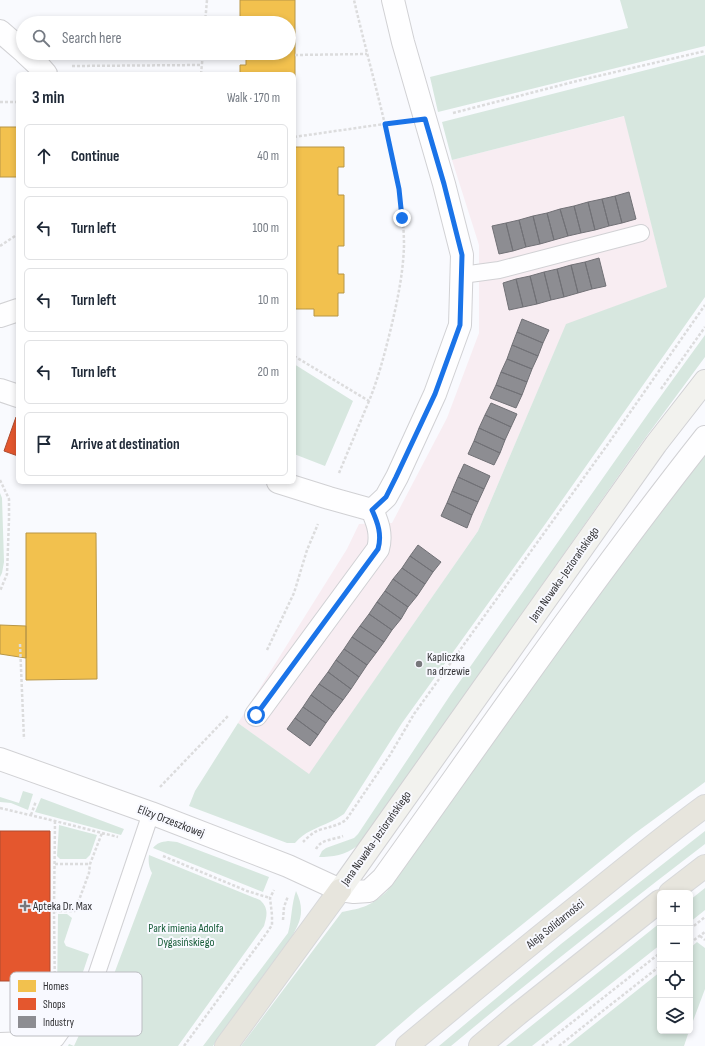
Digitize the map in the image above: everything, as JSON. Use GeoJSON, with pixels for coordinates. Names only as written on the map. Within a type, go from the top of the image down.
{"type":"FeatureCollection","features":[{"type":"Feature","properties":{"kind":"main road","name":"Aleja Solidarności"},"geometry":{"type":"LineString","coordinates":[[407,1046],[556,923],[705,806]]}},
{"type":"Feature","properties":{"kind":"main road"},"geometry":{"type":"LineString","coordinates":[[674,890],[705,866]]}},
{"type":"Feature","properties":{"kind":"main road"},"geometry":{"type":"LineString","coordinates":[[226,1046],[340,890]]}},
{"type":"Feature","properties":{"kind":"main road"},"geometry":{"type":"LineString","coordinates":[[480,1046],[657,903]]}},
{"type":"Feature","properties":{"kind":"street"},"geometry":{"type":"LineString","coordinates":[[372,510],[386,497],[396,477],[435,394],[460,325],[462,255],[444,184],[403,42],[393,0]]}},
{"type":"Feature","properties":{"kind":"street"},"geometry":{"type":"LineString","coordinates":[[0,31],[16,46]]}},
{"type":"Feature","properties":{"kind":"street"},"geometry":{"type":"LineString","coordinates":[[0,316],[16,311]]}},
{"type":"Feature","properties":{"kind":"street","name":"Jana Nowaka-Jeziorańskiego"},"geometry":{"type":"LineString","coordinates":[[705,381],[656,444],[340,890],[354,892],[369,891],[383,878],[573,612],[705,437]]}},
{"type":"Feature","properties":{"kind":"street"},"geometry":{"type":"LineString","coordinates":[[0,390],[16,395]]}},
{"type":"Feature","properties":{"kind":"street"},"geometry":{"type":"LineString","coordinates":[[256,715],[378,549],[380,539],[379,528],[372,510],[284,484]]}},
{"type":"Feature","properties":{"kind":"street","name":"Elizy Orzeszkowej"},"geometry":{"type":"LineString","coordinates":[[0,759],[151,813],[288,866],[340,890]]}},
{"type":"Feature","properties":{"kind":"lane"},"geometry":{"type":"LineString","coordinates":[[462,275],[499,270],[641,233]]}},
{"type":"Feature","properties":{"kind":"lane"},"geometry":{"type":"LineString","coordinates":[[97,972],[151,813]]}},
{"type":"Feature","properties":{"kind":"lane"},"geometry":{"type":"LineString","coordinates":[[0,1041],[56,1039],[58,1036]]}},
{"type":"Feature","properties":{"kind":"path"},"geometry":{"type":"LineString","coordinates":[[206,16],[207,0]]}},
{"type":"Feature","properties":{"kind":"path"},"geometry":{"type":"LineString","coordinates":[[339,474],[369,402],[385,355],[401,282],[404,239],[402,206],[395,168],[354,0]]}},
{"type":"Feature","properties":{"kind":"path"},"geometry":{"type":"LineString","coordinates":[[296,137],[437,117],[581,80],[705,51]]}},
{"type":"Feature","properties":{"kind":"path"},"geometry":{"type":"LineString","coordinates":[[296,55],[367,54]]}},
{"type":"Feature","properties":{"kind":"path"},"geometry":{"type":"LineString","coordinates":[[201,72],[202,60]]}},
{"type":"Feature","properties":{"kind":"path"},"geometry":{"type":"LineString","coordinates":[[33,61],[202,65]]}},
{"type":"Feature","properties":{"kind":"path"},"geometry":{"type":"LineString","coordinates":[[0,102],[16,102]]}},
{"type":"Feature","properties":{"kind":"path"},"geometry":{"type":"LineString","coordinates":[[0,246],[16,235]]}},
{"type":"Feature","properties":{"kind":"path"},"geometry":{"type":"LineString","coordinates":[[299,846],[317,831],[340,824],[346,820],[390,755],[414,714],[608,444],[705,305]]}},
{"type":"Feature","properties":{"kind":"path"},"geometry":{"type":"LineString","coordinates":[[296,357],[369,402]]}},
{"type":"Feature","properties":{"kind":"path"},"geometry":{"type":"LineString","coordinates":[[0,480],[9,500],[10,519],[7,574],[0,591]]}},
{"type":"Feature","properties":{"kind":"path"},"geometry":{"type":"LineString","coordinates":[[267,651],[294,593],[307,550],[321,518]]}},
{"type":"Feature","properties":{"kind":"path"},"geometry":{"type":"LineString","coordinates":[[20,644],[24,739]]}},
{"type":"Feature","properties":{"kind":"path"},"geometry":{"type":"LineString","coordinates":[[157,790],[232,712]]}},
{"type":"Feature","properties":{"kind":"path"},"geometry":{"type":"LineString","coordinates":[[31,815],[36,800]]}},
{"type":"Feature","properties":{"kind":"path"},"geometry":{"type":"LineString","coordinates":[[0,808],[124,839]]}},
{"type":"Feature","properties":{"kind":"path"},"geometry":{"type":"LineString","coordinates":[[55,821],[55,972]]}},
{"type":"Feature","properties":{"kind":"path"},"geometry":{"type":"LineString","coordinates":[[54,911],[75,911],[102,833]]}},
{"type":"Feature","properties":{"kind":"path"},"geometry":{"type":"LineString","coordinates":[[160,854],[247,891],[270,897],[272,925],[184,1046]]}},
{"type":"Feature","properties":{"kind":"path"},"geometry":{"type":"LineString","coordinates":[[54,864],[90,864]]}},
{"type":"Feature","properties":{"kind":"path"},"geometry":{"type":"LineString","coordinates":[[693,927],[705,918]]}},
{"type":"Feature","properties":{"kind":"path"},"geometry":{"type":"LineString","coordinates":[[693,941],[705,932]]}},
{"type":"Feature","properties":{"kind":"path"},"geometry":{"type":"LineString","coordinates":[[700,936],[705,940]]}},
{"type":"Feature","properties":{"kind":"path"},"geometry":{"type":"LineString","coordinates":[[542,1046],[657,954]]}},
{"type":"Feature","properties":{"kind":"path"},"geometry":{"type":"LineString","coordinates":[[559,1046],[657,968]]}},
{"type":"Feature","properties":{"kind":"shaded area"},"geometry":{"type":"Polygon","coordinates":[[[625,116],[667,287],[566,325],[478,531],[309,775],[238,723],[347,549],[359,524],[392,523],[447,418],[479,333],[479,245],[452,160],[625,116]]]}},
{"type":"Feature","properties":{"kind":"green space"},"geometry":{"type":"Polygon","coordinates":[[[620,0],[705,0],[705,46],[438,112],[430,77],[628,28],[620,0]]]}},
{"type":"Feature","properties":{"kind":"green space"},"geometry":{"type":"Polygon","coordinates":[[[705,55],[705,297],[546,523],[402,723],[344,814],[307,833],[295,843],[287,843],[189,806],[195,791],[238,723],[309,774],[478,531],[566,324],[667,287],[624,116],[452,160],[442,122],[705,55]]]}},
{"type":"Feature","properties":{"kind":"green space"},"geometry":{"type":"Polygon","coordinates":[[[705,335],[705,357],[643,441],[469,689],[369,835],[348,852],[334,856],[319,857],[322,851],[326,848],[354,838],[358,834],[451,694],[705,335]]]}},
{"type":"Feature","properties":{"kind":"green space"},"geometry":{"type":"Polygon","coordinates":[[[296,365],[353,401],[325,466],[296,455],[296,365]]]}},
{"type":"Feature","properties":{"kind":"green space"},"geometry":{"type":"Polygon","coordinates":[[[705,453],[705,782],[634,834],[419,1008],[375,1046],[241,1046],[342,912],[366,906],[387,891],[521,699],[638,539],[705,453]]]}},
{"type":"Feature","properties":{"kind":"green space"},"geometry":{"type":"Polygon","coordinates":[[[0,493],[2,498],[4,562],[0,577],[0,493]]]}},
{"type":"Feature","properties":{"kind":"green space"},"geometry":{"type":"Polygon","coordinates":[[[23,791],[33,794],[28,810],[11,803],[0,802],[0,797],[19,803],[23,791]]]}},
{"type":"Feature","properties":{"kind":"green space"},"geometry":{"type":"Polygon","coordinates":[[[41,798],[124,829],[121,835],[35,812],[41,798]]]}},
{"type":"Feature","properties":{"kind":"green space"},"geometry":{"type":"Polygon","coordinates":[[[59,825],[97,835],[90,855],[86,859],[60,859],[57,856],[59,825]]]}},
{"type":"Feature","properties":{"kind":"green space"},"geometry":{"type":"Polygon","coordinates":[[[705,831],[705,844],[577,944],[451,1046],[439,1046],[561,944],[705,831]]]}},
{"type":"Feature","properties":{"kind":"green space"},"geometry":{"type":"Polygon","coordinates":[[[168,841],[177,842],[269,877],[263,892],[153,848],[159,843],[168,841]]]}},
{"type":"Feature","properties":{"kind":"green space","name":"Park imienia Adolfa Dygasińskiego"},"geometry":{"type":"Polygon","coordinates":[[[149,855],[260,900],[266,909],[264,926],[178,1046],[74,1046],[79,1036],[142,1036],[142,972],[115,972],[152,873],[149,864],[149,855]]]}},
{"type":"Feature","properties":{"kind":"green space"},"geometry":{"type":"Polygon","coordinates":[[[705,888],[705,910],[693,920],[693,898],[705,888]]]}},
{"type":"Feature","properties":{"kind":"green space"},"geometry":{"type":"Polygon","coordinates":[[[296,891],[301,905],[301,911],[299,923],[289,941],[213,1046],[203,1046],[288,933],[296,891]]]}},
{"type":"Feature","properties":{"kind":"green space"},"geometry":{"type":"Polygon","coordinates":[[[58,914],[67,914],[72,918],[64,942],[66,946],[89,954],[83,972],[57,972],[58,914]]]}},
{"type":"Feature","properties":{"kind":"green space"},"geometry":{"type":"Polygon","coordinates":[[[657,925],[657,947],[532,1046],[506,1046],[657,925]]]}},
{"type":"Feature","properties":{"kind":"green space"},"geometry":{"type":"Polygon","coordinates":[[[697,942],[705,948],[705,989],[693,1021],[693,962],[693,945],[697,942]]]}},
{"type":"Feature","properties":{"kind":"green space"},"geometry":{"type":"Polygon","coordinates":[[[657,974],[657,1034],[688,1034],[684,1046],[567,1046],[657,974]]]}},
{"type":"Feature","properties":{"kind":"building: Homes"},"geometry":{"type":"Polygon","coordinates":[[[240,0],[295,0],[295,16],[240,16],[240,0]]]}},
{"type":"Feature","properties":{"kind":"building: Homes"},"geometry":{"type":"Polygon","coordinates":[[[246,60],[295,60],[295,72],[240,72],[240,65],[246,65],[246,60]]]}},
{"type":"Feature","properties":{"kind":"building: Homes"},"geometry":{"type":"Polygon","coordinates":[[[0,127],[16,127],[16,177],[0,177],[0,127]]]}},
{"type":"Feature","properties":{"kind":"building: Homes"},"geometry":{"type":"Polygon","coordinates":[[[296,147],[344,147],[344,167],[338,167],[338,195],[344,195],[344,246],[338,246],[338,274],[344,274],[344,293],[338,293],[338,316],[314,316],[314,309],[296,309],[296,147]]]}},
{"type":"Feature","properties":{"kind":"building: Homes"},"geometry":{"type":"Polygon","coordinates":[[[26,533],[96,533],[97,679],[26,680],[26,533]]]}},
{"type":"Feature","properties":{"kind":"building: Homes"},"geometry":{"type":"Polygon","coordinates":[[[0,625],[26,626],[26,658],[0,654],[0,625]]]}},
{"type":"Feature","properties":{"kind":"building: Shops"},"geometry":{"type":"Polygon","coordinates":[[[16,417],[16,455],[4,451],[16,417]]]}},
{"type":"Feature","properties":{"kind":"building: Shops","name":"Apteka Dr. Max"},"geometry":{"type":"Polygon","coordinates":[[[0,831],[50,831],[50,972],[10,972],[10,981],[0,981],[0,831]]]}},
{"type":"Feature","properties":{"kind":"building: Industry"},"geometry":{"type":"Polygon","coordinates":[[[629,192],[636,219],[622,223],[615,196],[629,192]]]}},
{"type":"Feature","properties":{"kind":"building: Industry"},"geometry":{"type":"Polygon","coordinates":[[[615,196],[622,223],[609,226],[602,199],[615,196]]]}},
{"type":"Feature","properties":{"kind":"building: Industry"},"geometry":{"type":"Polygon","coordinates":[[[602,199],[609,226],[595,230],[588,202],[602,199]]]}},
{"type":"Feature","properties":{"kind":"building: Industry"},"geometry":{"type":"Polygon","coordinates":[[[588,202],[595,230],[581,233],[574,206],[588,202]]]}},
{"type":"Feature","properties":{"kind":"building: Industry"},"geometry":{"type":"Polygon","coordinates":[[[574,206],[581,233],[568,236],[560,209],[574,206]]]}},
{"type":"Feature","properties":{"kind":"building: Industry"},"geometry":{"type":"Polygon","coordinates":[[[560,209],[568,236],[554,240],[547,213],[560,209]]]}},
{"type":"Feature","properties":{"kind":"building: Industry"},"geometry":{"type":"Polygon","coordinates":[[[547,213],[554,240],[540,244],[533,216],[547,213]]]}},
{"type":"Feature","properties":{"kind":"building: Industry"},"geometry":{"type":"Polygon","coordinates":[[[533,216],[540,244],[526,247],[519,220],[533,216]]]}},
{"type":"Feature","properties":{"kind":"building: Industry"},"geometry":{"type":"Polygon","coordinates":[[[519,220],[526,247],[513,251],[506,223],[519,220]]]}},
{"type":"Feature","properties":{"kind":"building: Industry"},"geometry":{"type":"Polygon","coordinates":[[[506,223],[513,251],[499,254],[492,226],[506,223]]]}},
{"type":"Feature","properties":{"kind":"building: Industry"},"geometry":{"type":"Polygon","coordinates":[[[599,258],[606,286],[592,289],[585,262],[599,258]]]}},
{"type":"Feature","properties":{"kind":"building: Industry"},"geometry":{"type":"Polygon","coordinates":[[[585,262],[592,289],[578,293],[571,265],[585,262]]]}},
{"type":"Feature","properties":{"kind":"building: Industry"},"geometry":{"type":"Polygon","coordinates":[[[571,265],[578,293],[564,297],[557,269],[571,265]]]}},
{"type":"Feature","properties":{"kind":"building: Industry"},"geometry":{"type":"Polygon","coordinates":[[[557,269],[564,297],[551,300],[544,272],[557,269]]]}},
{"type":"Feature","properties":{"kind":"building: Industry"},"geometry":{"type":"Polygon","coordinates":[[[544,272],[551,300],[537,304],[530,276],[544,272]]]}},
{"type":"Feature","properties":{"kind":"building: Industry"},"geometry":{"type":"Polygon","coordinates":[[[530,276],[537,304],[523,307],[516,279],[530,276]]]}},
{"type":"Feature","properties":{"kind":"building: Industry"},"geometry":{"type":"Polygon","coordinates":[[[516,279],[523,307],[509,310],[503,283],[516,279]]]}},
{"type":"Feature","properties":{"kind":"building: Industry"},"geometry":{"type":"Polygon","coordinates":[[[522,319],[549,330],[543,343],[517,332],[522,319]]]}},
{"type":"Feature","properties":{"kind":"building: Industry"},"geometry":{"type":"Polygon","coordinates":[[[517,332],[543,343],[538,356],[512,345],[517,332]]]}},
{"type":"Feature","properties":{"kind":"building: Industry"},"geometry":{"type":"Polygon","coordinates":[[[512,345],[538,356],[532,369],[507,359],[512,345]]]}},
{"type":"Feature","properties":{"kind":"building: Industry"},"geometry":{"type":"Polygon","coordinates":[[[507,359],[532,369],[527,382],[501,372],[507,359]]]}},
{"type":"Feature","properties":{"kind":"building: Industry"},"geometry":{"type":"Polygon","coordinates":[[[501,372],[527,382],[522,395],[496,385],[501,372]]]}},
{"type":"Feature","properties":{"kind":"building: Industry"},"geometry":{"type":"Polygon","coordinates":[[[496,385],[522,395],[516,408],[490,398],[496,385]]]}},
{"type":"Feature","properties":{"kind":"building: Industry"},"geometry":{"type":"Polygon","coordinates":[[[491,403],[517,414],[511,427],[485,415],[491,403]]]}},
{"type":"Feature","properties":{"kind":"building: Industry"},"geometry":{"type":"Polygon","coordinates":[[[485,415],[511,427],[505,440],[479,428],[485,415]]]}},
{"type":"Feature","properties":{"kind":"building: Industry"},"geometry":{"type":"Polygon","coordinates":[[[479,428],[505,440],[500,453],[474,441],[479,428]]]}},
{"type":"Feature","properties":{"kind":"building: Industry"},"geometry":{"type":"Polygon","coordinates":[[[474,441],[500,453],[494,465],[468,454],[474,441]]]}},
{"type":"Feature","properties":{"kind":"building: Industry"},"geometry":{"type":"Polygon","coordinates":[[[464,464],[490,476],[484,489],[458,477],[464,464]]]}},
{"type":"Feature","properties":{"kind":"building: Industry"},"geometry":{"type":"Polygon","coordinates":[[[458,477],[484,489],[478,502],[452,491],[458,477]]]}},
{"type":"Feature","properties":{"kind":"building: Industry"},"geometry":{"type":"Polygon","coordinates":[[[452,491],[478,502],[472,515],[447,503],[452,491]]]}},
{"type":"Feature","properties":{"kind":"building: Industry"},"geometry":{"type":"Polygon","coordinates":[[[447,503],[472,515],[467,528],[441,516],[447,503]]]}},
{"type":"Feature","properties":{"kind":"building: Industry"},"geometry":{"type":"Polygon","coordinates":[[[418,545],[441,562],[433,572],[410,556],[418,545]]]}},
{"type":"Feature","properties":{"kind":"building: Industry"},"geometry":{"type":"Polygon","coordinates":[[[410,556],[433,572],[425,584],[402,568],[410,556]]]}},
{"type":"Feature","properties":{"kind":"building: Industry"},"geometry":{"type":"Polygon","coordinates":[[[402,568],[425,584],[417,596],[393,579],[402,568]]]}},
{"type":"Feature","properties":{"kind":"building: Industry"},"geometry":{"type":"Polygon","coordinates":[[[393,579],[417,596],[408,607],[385,591],[393,579]]]}},
{"type":"Feature","properties":{"kind":"building: Industry"},"geometry":{"type":"Polygon","coordinates":[[[385,591],[408,607],[401,619],[377,602],[385,591]]]}},
{"type":"Feature","properties":{"kind":"building: Industry"},"geometry":{"type":"Polygon","coordinates":[[[377,602],[401,619],[392,630],[369,614],[377,602]]]}},
{"type":"Feature","properties":{"kind":"building: Industry"},"geometry":{"type":"Polygon","coordinates":[[[369,614],[392,630],[384,642],[360,626],[369,614]]]}},
{"type":"Feature","properties":{"kind":"building: Industry"},"geometry":{"type":"Polygon","coordinates":[[[360,626],[384,642],[376,653],[352,637],[360,626]]]}},
{"type":"Feature","properties":{"kind":"building: Industry"},"geometry":{"type":"Polygon","coordinates":[[[352,637],[376,653],[367,665],[344,649],[352,637]]]}},
{"type":"Feature","properties":{"kind":"building: Industry"},"geometry":{"type":"Polygon","coordinates":[[[344,649],[367,665],[359,677],[336,660],[344,649]]]}},
{"type":"Feature","properties":{"kind":"building: Industry"},"geometry":{"type":"Polygon","coordinates":[[[336,660],[359,677],[351,689],[328,672],[336,660]]]}},
{"type":"Feature","properties":{"kind":"building: Industry"},"geometry":{"type":"Polygon","coordinates":[[[328,672],[351,689],[343,700],[319,684],[328,672]]]}},
{"type":"Feature","properties":{"kind":"building: Industry"},"geometry":{"type":"Polygon","coordinates":[[[319,684],[343,700],[334,712],[311,695],[319,684]]]}},
{"type":"Feature","properties":{"kind":"building: Industry"},"geometry":{"type":"Polygon","coordinates":[[[311,695],[334,712],[326,723],[303,707],[311,695]]]}},
{"type":"Feature","properties":{"kind":"building: Industry"},"geometry":{"type":"Polygon","coordinates":[[[303,707],[326,723],[318,735],[295,718],[303,707]]]}},
{"type":"Feature","properties":{"kind":"building: Industry"},"geometry":{"type":"Polygon","coordinates":[[[295,718],[318,735],[310,746],[287,729],[295,718]]]}},
{"type":"Feature","properties":{"kind":"place","name":"Kapliczka na drzewie"},"geometry":{"type":"Point","coordinates":[419,664]}},
{"type":"Feature","properties":{"kind":"place","name":"Apteka Dr. Max"},"geometry":{"type":"Point","coordinates":[25,906]}},
{"type":"Feature","properties":{"kind":"route"},"geometry":{"type":"LineString","coordinates":[[256,715],[378,549],[380,539],[379,528],[372,510],[386,497],[396,477],[435,394],[460,325],[462,255],[444,184],[425,119],[385,124],[394,160],[402,206],[402,218]]}}]}
